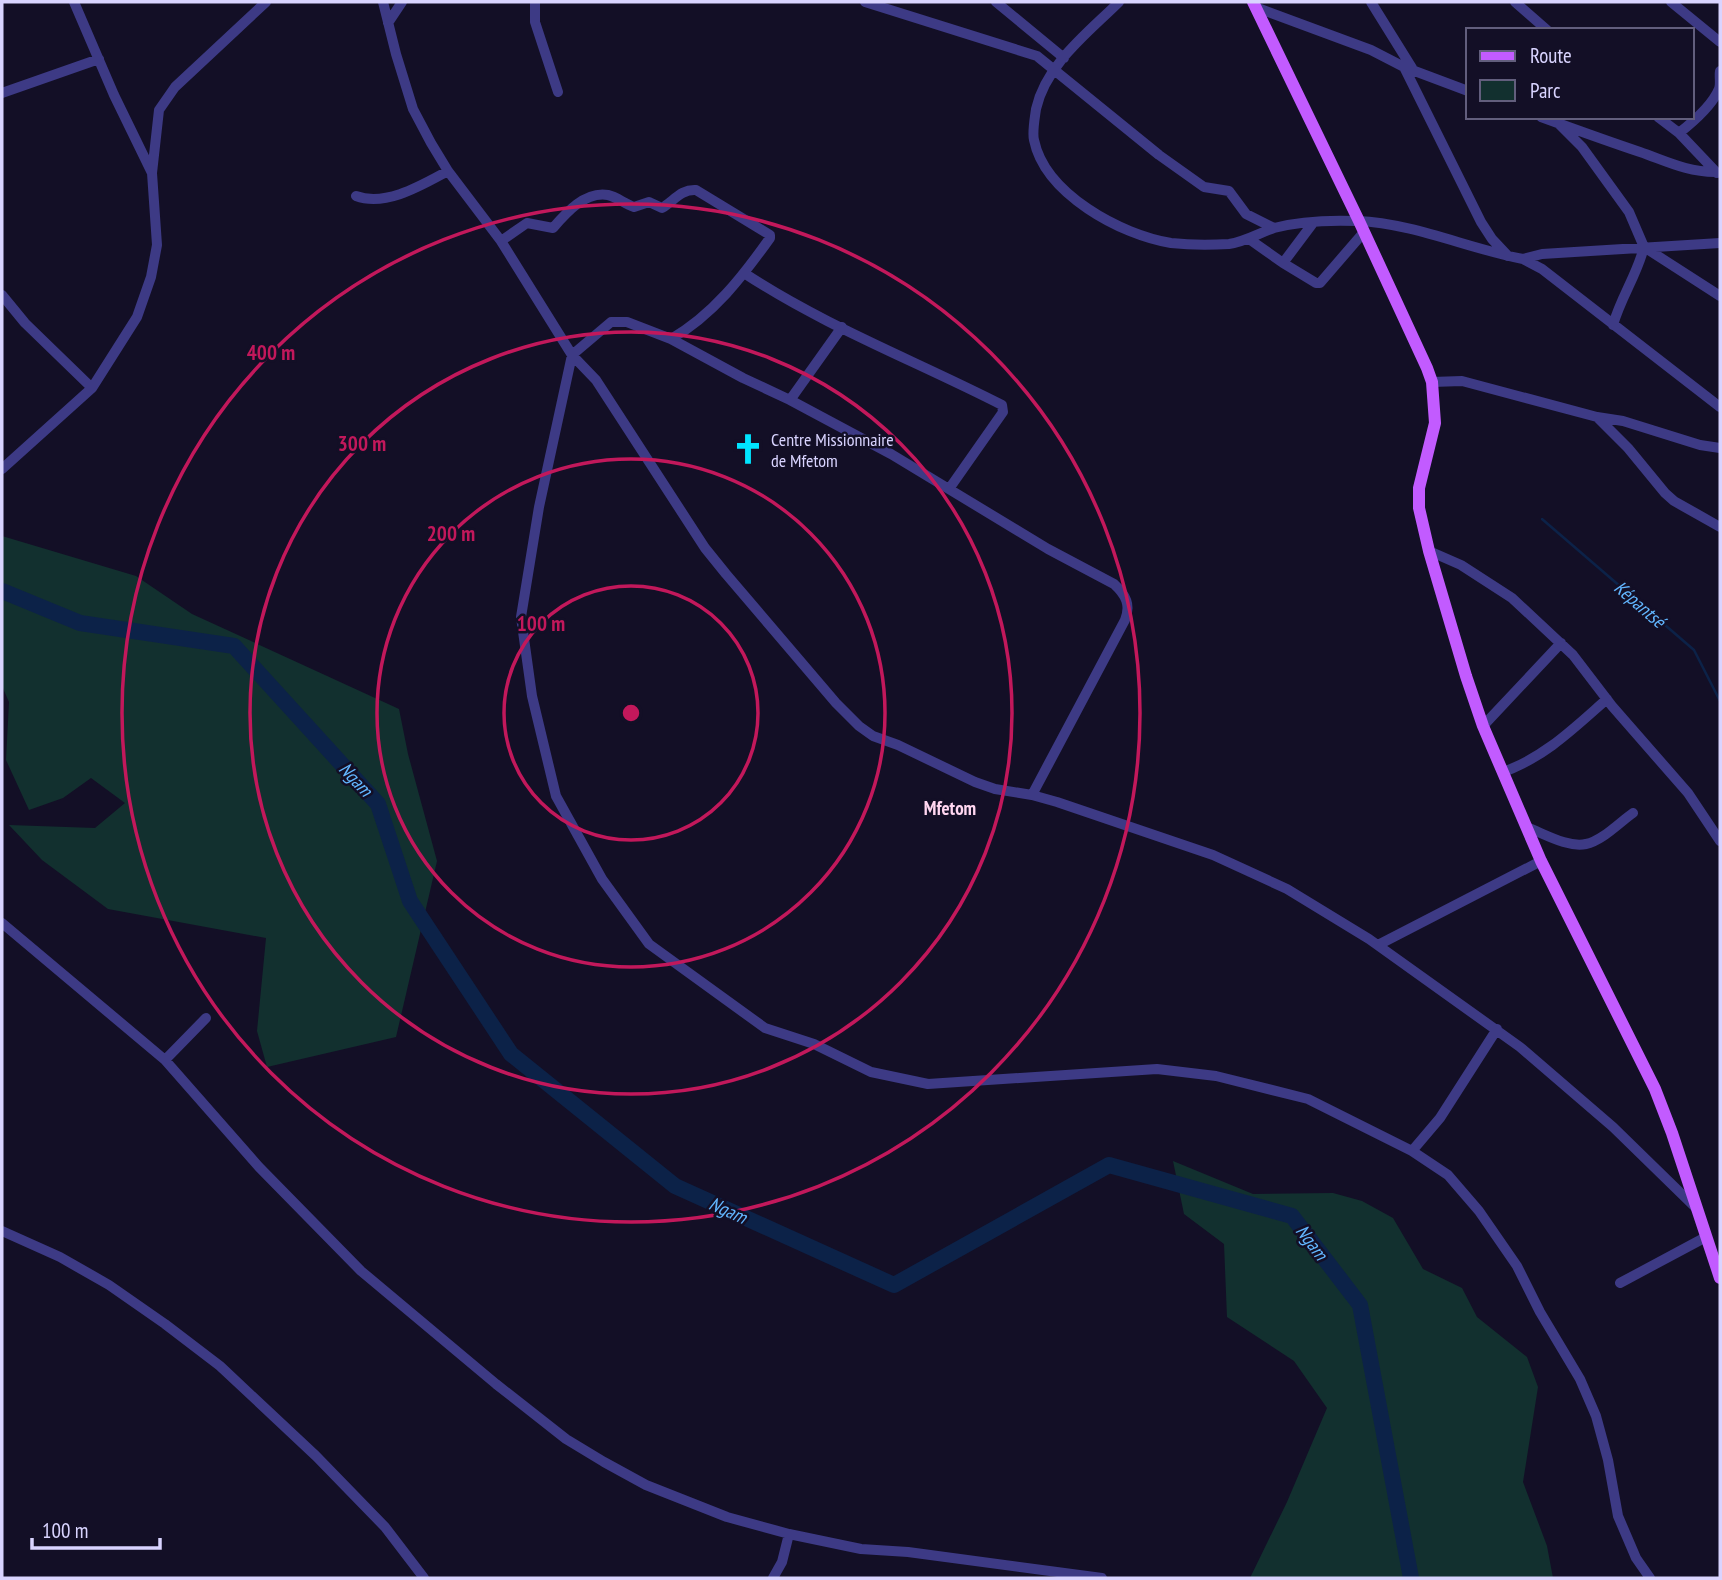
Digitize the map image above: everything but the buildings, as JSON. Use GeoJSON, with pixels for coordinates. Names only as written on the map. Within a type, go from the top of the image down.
{"type":"FeatureCollection","features":[{"type":"Feature","properties":{"kind":"main road"},"geometry":{"type":"LineString","coordinates":[[1254,4],[1422,354],[1432,382],[1435,423],[1418,497],[1429,551],[1483,726],[1541,860],[1655,1089],[1720,1278]]}},
{"type":"Feature","properties":{"kind":"street"},"geometry":{"type":"LineString","coordinates":[[74,2],[114,95],[152,173]]}},
{"type":"Feature","properties":{"kind":"street"},"geometry":{"type":"LineString","coordinates":[[253,2],[253,14]]}},
{"type":"Feature","properties":{"kind":"street"},"geometry":{"type":"LineString","coordinates":[[2,469],[92,388],[137,317],[151,276],[157,245],[152,173],[159,110],[175,87],[266,2]]}},
{"type":"Feature","properties":{"kind":"street"},"geometry":{"type":"LineString","coordinates":[[383,2],[413,109],[448,171],[501,241],[572,355],[596,380],[644,458],[705,548],[805,667],[859,726],[873,736],[975,782],[995,789],[1032,795],[1213,855],[1287,889],[1378,945],[1497,1029],[1614,1127],[1698,1210]]}},
{"type":"Feature","properties":{"kind":"street"},"geometry":{"type":"LineString","coordinates":[[388,23],[403,2]]}},
{"type":"Feature","properties":{"kind":"street"},"geometry":{"type":"LineString","coordinates":[[535,2],[535,22],[558,92]]}},
{"type":"Feature","properties":{"kind":"street"},"geometry":{"type":"LineString","coordinates":[[864,2],[1037,56],[1158,155],[1204,187],[1228,191],[1246,214],[1274,228]]}},
{"type":"Feature","properties":{"kind":"street"},"geometry":{"type":"LineString","coordinates":[[996,2],[1063,58]]}},
{"type":"Feature","properties":{"kind":"street"},"geometry":{"type":"LineString","coordinates":[[1119,2],[1053,70],[1037,107],[1033,139],[1044,164],[1086,210],[1136,234],[1172,243],[1231,244],[1274,228],[1313,223],[1442,238],[1523,259],[1542,270],[1720,407]]}},
{"type":"Feature","properties":{"kind":"street"},"geometry":{"type":"LineString","coordinates":[[1371,2],[1408,68],[1481,222],[1508,256]]}},
{"type":"Feature","properties":{"kind":"street"},"geometry":{"type":"LineString","coordinates":[[1515,2],[1545,28]]}},
{"type":"Feature","properties":{"kind":"street"},"geometry":{"type":"LineString","coordinates":[[1671,2],[1720,42]]}},
{"type":"Feature","properties":{"kind":"street"},"geometry":{"type":"LineString","coordinates":[[1254,4],[1466,90]]}},
{"type":"Feature","properties":{"kind":"street"},"geometry":{"type":"LineString","coordinates":[[2,93],[99,59]]}},
{"type":"Feature","properties":{"kind":"street"},"geometry":{"type":"LineString","coordinates":[[1679,133],[1696,120],[1716,94],[1720,71]]}},
{"type":"Feature","properties":{"kind":"street"},"geometry":{"type":"LineString","coordinates":[[1547,119],[1696,172],[1717,173]]}},
{"type":"Feature","properties":{"kind":"street"},"geometry":{"type":"LineString","coordinates":[[1661,119],[1679,133],[1717,173]]}},
{"type":"Feature","properties":{"kind":"street"},"geometry":{"type":"LineString","coordinates":[[1558,123],[1582,146],[1629,212],[1644,247],[1720,296]]}},
{"type":"Feature","properties":{"kind":"street"},"geometry":{"type":"LineString","coordinates":[[356,196],[381,199],[415,188],[448,171]]}},
{"type":"Feature","properties":{"kind":"street"},"geometry":{"type":"LineString","coordinates":[[501,241],[527,223],[553,228],[569,211],[593,197],[610,196],[634,207],[649,202],[662,208],[682,193],[696,190],[770,235],[744,273],[694,326],[671,339]]}},
{"type":"Feature","properties":{"kind":"street"},"geometry":{"type":"LineString","coordinates":[[1254,237],[1258,220]]}},
{"type":"Feature","properties":{"kind":"street"},"geometry":{"type":"LineString","coordinates":[[1283,263],[1313,223]]}},
{"type":"Feature","properties":{"kind":"street"},"geometry":{"type":"LineString","coordinates":[[1254,237],[1283,263],[1320,283],[1362,227]]}},
{"type":"Feature","properties":{"kind":"street"},"geometry":{"type":"LineString","coordinates":[[1523,259],[1542,254],[1720,243]]}},
{"type":"Feature","properties":{"kind":"street"},"geometry":{"type":"LineString","coordinates":[[1613,325],[1619,306],[1638,269],[1644,247]]}},
{"type":"Feature","properties":{"kind":"street"},"geometry":{"type":"LineString","coordinates":[[744,273],[842,327],[1002,405],[1003,412],[949,489]]}},
{"type":"Feature","properties":{"kind":"street"},"geometry":{"type":"LineString","coordinates":[[2,295],[25,323],[92,388]]}},
{"type":"Feature","properties":{"kind":"street"},"geometry":{"type":"LineString","coordinates":[[1032,795],[1129,611],[1122,592],[1114,584],[1048,549],[949,489],[790,400],[671,339],[627,322],[611,322],[572,355],[539,507],[521,617],[532,696],[556,796],[602,879],[649,944],[765,1028],[814,1044],[872,1072],[928,1084],[1157,1069],[1216,1076],[1308,1099],[1412,1151],[1448,1175],[1479,1211],[1517,1266],[1540,1312],[1580,1378],[1596,1416],[1608,1460],[1618,1516],[1636,1558],[1650,1578]]}},
{"type":"Feature","properties":{"kind":"street"},"geometry":{"type":"LineString","coordinates":[[790,400],[842,327]]}},
{"type":"Feature","properties":{"kind":"street"},"geometry":{"type":"LineString","coordinates":[[1432,382],[1462,381],[1597,417],[1623,421],[1720,449]]}},
{"type":"Feature","properties":{"kind":"street"},"geometry":{"type":"LineString","coordinates":[[1597,417],[1628,448],[1665,493],[1720,527]]}},
{"type":"Feature","properties":{"kind":"street"},"geometry":{"type":"LineString","coordinates":[[1429,551],[1461,565],[1512,598],[1561,643],[1688,793],[1720,841]]}},
{"type":"Feature","properties":{"kind":"street"},"geometry":{"type":"LineString","coordinates":[[1483,726],[1561,643]]}},
{"type":"Feature","properties":{"kind":"street"},"geometry":{"type":"LineString","coordinates":[[1503,772],[1524,764],[1552,747],[1606,699]]}},
{"type":"Feature","properties":{"kind":"street"},"geometry":{"type":"LineString","coordinates":[[1527,827],[1557,839],[1583,845],[1598,838],[1633,813]]}},
{"type":"Feature","properties":{"kind":"street"},"geometry":{"type":"LineString","coordinates":[[1378,945],[1541,860]]}},
{"type":"Feature","properties":{"kind":"street"},"geometry":{"type":"LineString","coordinates":[[2,923],[165,1060],[259,1167],[361,1271],[437,1337],[566,1439],[646,1485],[727,1517],[789,1534],[861,1549],[908,1552],[1102,1578]]}},
{"type":"Feature","properties":{"kind":"street"},"geometry":{"type":"LineString","coordinates":[[165,1060],[206,1018]]}},
{"type":"Feature","properties":{"kind":"street"},"geometry":{"type":"LineString","coordinates":[[1412,1151],[1440,1118],[1497,1029]]}},
{"type":"Feature","properties":{"kind":"street"},"geometry":{"type":"LineString","coordinates":[[2,1231],[60,1257],[109,1285],[220,1366],[316,1456],[385,1527],[424,1578]]}},
{"type":"Feature","properties":{"kind":"street"},"geometry":{"type":"LineString","coordinates":[[1620,1283],[1706,1237]]}},
{"type":"Feature","properties":{"kind":"street"},"geometry":{"type":"LineString","coordinates":[[773,1578],[782,1562],[789,1534]]}},
{"type":"Feature","properties":{"kind":"green space"},"geometry":{"type":"Polygon","coordinates":[[[2,536],[136,576],[192,614],[399,709],[408,754],[437,861],[396,1037],[267,1067],[257,1031],[266,938],[108,909],[42,860],[9,825],[95,828],[125,803],[91,778],[63,798],[29,810],[6,760],[9,702],[2,686],[2,536]]]}},
{"type":"Feature","properties":{"kind":"green space"},"geometry":{"type":"Polygon","coordinates":[[[1173,1161],[1253,1194],[1333,1193],[1362,1201],[1393,1218],[1423,1269],[1462,1288],[1477,1317],[1527,1357],[1538,1387],[1523,1482],[1547,1546],[1553,1578],[1250,1578],[1287,1502],[1327,1408],[1294,1361],[1227,1317],[1224,1244],[1184,1214],[1173,1161]]]}},
{"type":"Feature","properties":{"kind":"waterway","name":"Képantsé"},"geometry":{"type":"LineString","coordinates":[[1542,519],[1694,650],[1720,701]]}},
{"type":"Feature","properties":{"kind":"waterway","name":"Ngam"},"geometry":{"type":"LineString","coordinates":[[2,591],[80,623],[234,646],[378,804],[410,901],[511,1054],[675,1186],[894,1285],[1109,1165],[1292,1216],[1360,1305],[1411,1578]]}},
{"type":"Feature","properties":{"kind":"place","name":"Centre Missionnaire de Mfetom"},"geometry":{"type":"Point","coordinates":[748,449]}},
{"type":"Feature","properties":{"kind":"district","name":"Mfetom"},"geometry":{"type":"Point","coordinates":[950,808]}}]}
